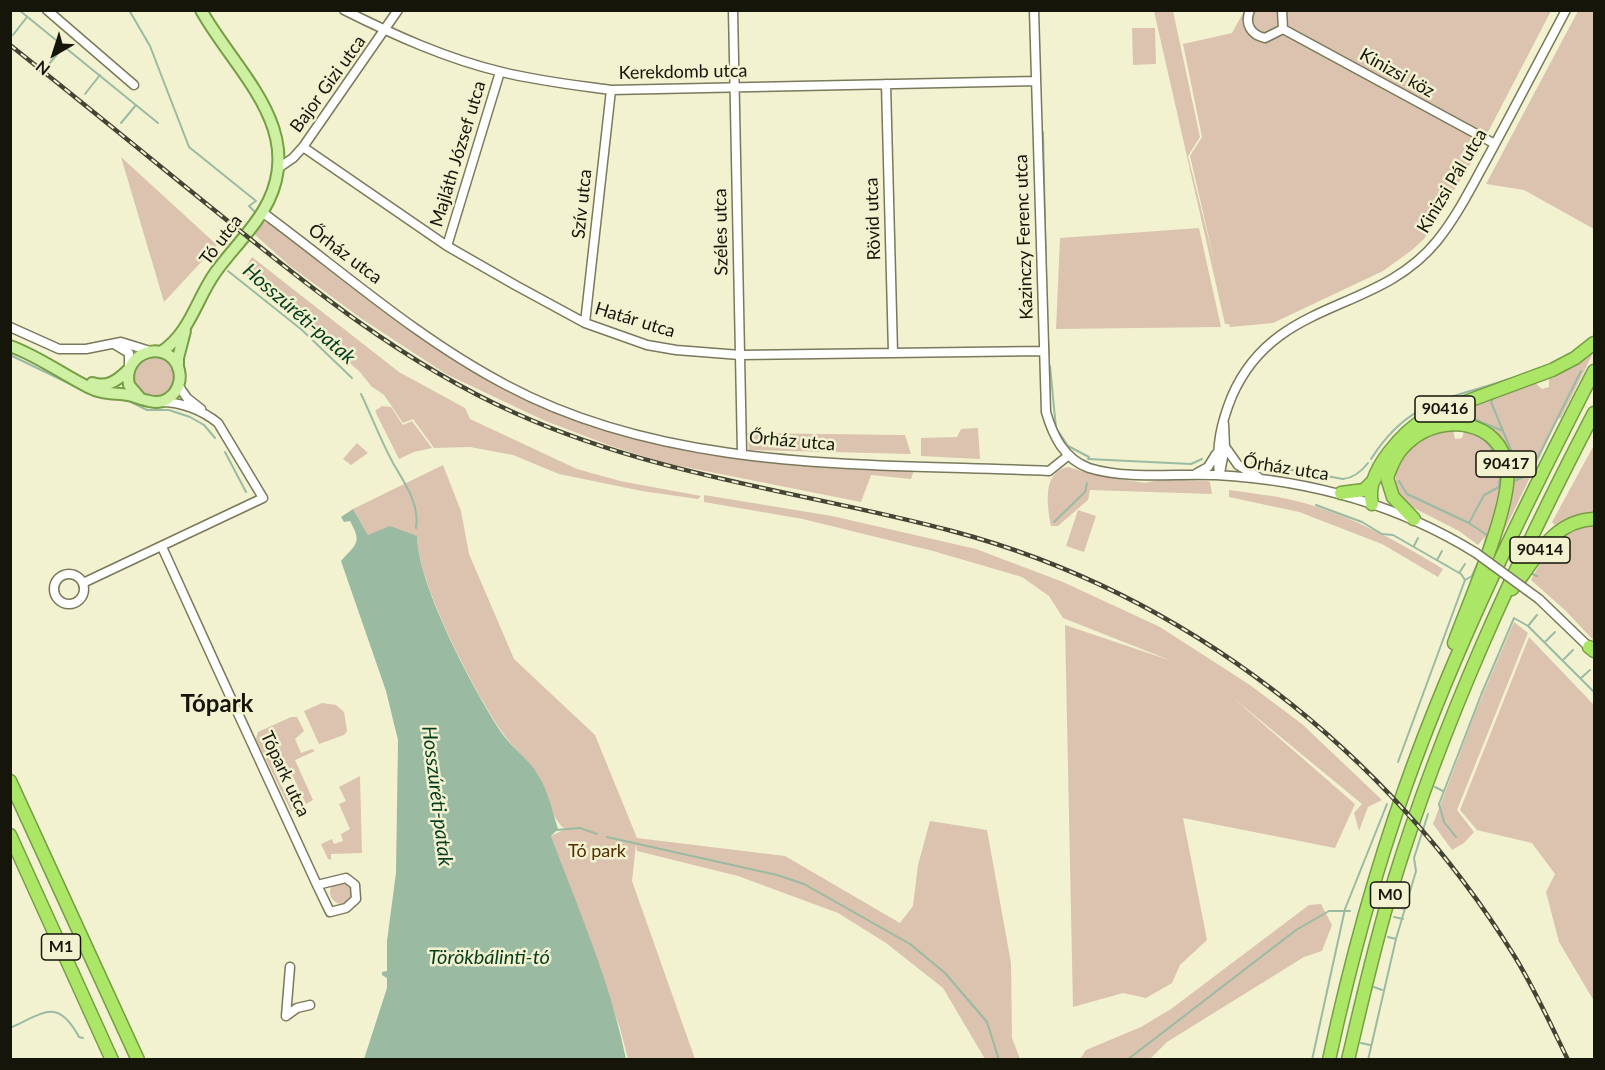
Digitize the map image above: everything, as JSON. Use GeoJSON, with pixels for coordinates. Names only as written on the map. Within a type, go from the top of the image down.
{"type":"FeatureCollection","features":[{"type":"Feature","properties":{"kind":"highway","name":"90416"},"geometry":{"type":"LineString","coordinates":[[1372,504],[1371,493],[1381,478],[1396,441],[1420,421],[1479,396],[1552,370],[1575,358],[1594,343]]}},
{"type":"Feature","properties":{"kind":"highway","name":"M0"},"geometry":{"type":"LineString","coordinates":[[1329,1059],[1381,861],[1404,790],[1480,602],[1594,371]]}},
{"type":"Feature","properties":{"kind":"highway","name":"M0"},"geometry":{"type":"LineString","coordinates":[[1348,1059],[1386,908],[1445,735],[1502,602],[1594,413]]}},
{"type":"Feature","properties":{"kind":"highway","name":"90417"},"geometry":{"type":"LineString","coordinates":[[1381,478],[1412,438],[1431,427],[1450,423],[1468,425],[1488,434],[1497,444],[1505,459],[1508,475],[1506,497],[1450,653],[1451,670]]}},
{"type":"Feature","properties":{"kind":"highway"},"geometry":{"type":"LineString","coordinates":[[1341,494],[1364,490],[1381,478],[1393,498],[1414,519]]}},
{"type":"Feature","properties":{"kind":"highway","name":"90414"},"geometry":{"type":"LineString","coordinates":[[1502,602],[1547,541],[1558,531],[1578,521],[1594,519]]}},
{"type":"Feature","properties":{"kind":"highway","name":"M1"},"geometry":{"type":"LineString","coordinates":[[10,781],[138,1059]]}},
{"type":"Feature","properties":{"kind":"highway","name":"M1"},"geometry":{"type":"LineString","coordinates":[[10,835],[112,1059]]}},
{"type":"Feature","properties":{"kind":"main road","name":"Tó utca"},"geometry":{"type":"LineString","coordinates":[[178,368],[185,329],[214,275],[262,212],[271,196],[277,169],[276,141],[267,110],[255,88],[201,10]]}},
{"type":"Feature","properties":{"kind":"main road","name":"Tó utca"},"geometry":{"type":"LineString","coordinates":[[156,351],[185,329]]}},
{"type":"Feature","properties":{"kind":"main road"},"geometry":{"type":"LineString","coordinates":[[10,346],[100,392],[160,402],[173,394],[178,385],[178,368],[172,358],[156,351],[136,357],[128,370],[116,381],[105,385],[71,376]]}},
{"type":"Feature","properties":{"kind":"main road"},"geometry":{"type":"LineString","coordinates":[[128,370],[131,389],[141,399]]}},
{"type":"Feature","properties":{"kind":"street"},"geometry":{"type":"LineString","coordinates":[[47,10],[134,85]]}},
{"type":"Feature","properties":{"kind":"street","name":"Kerekdomb utca"},"geometry":{"type":"LineString","coordinates":[[344,10],[386,31],[500,72],[555,83],[611,90],[1035,81]]}},
{"type":"Feature","properties":{"kind":"street","name":"Bajor Gizi utca"},"geometry":{"type":"LineString","coordinates":[[277,169],[288,163],[303,147],[386,31],[398,10]]}},
{"type":"Feature","properties":{"kind":"street","name":"Széles utca"},"geometry":{"type":"LineString","coordinates":[[733,10],[742,453]]}},
{"type":"Feature","properties":{"kind":"street","name":"Kazinczy Ferenc utca"},"geometry":{"type":"LineString","coordinates":[[1034,10],[1046,412],[1052,430],[1069,455]]}},
{"type":"Feature","properties":{"kind":"street"},"geometry":{"type":"LineString","coordinates":[[1250,10],[1247,21],[1249,27],[1258,36],[1271,37],[1283,29],[1282,10]]}},
{"type":"Feature","properties":{"kind":"street","name":"Kinizsi Pál utca"},"geometry":{"type":"LineString","coordinates":[[1218,475],[1219,433],[1238,381],[1259,351],[1269,342],[1309,317],[1392,279],[1425,255],[1464,201],[1566,10]]}},
{"type":"Feature","properties":{"kind":"street","name":"Kinizsi köz"},"geometry":{"type":"LineString","coordinates":[[1283,29],[1495,144]]}},
{"type":"Feature","properties":{"kind":"street","name":"Majláth József utca"},"geometry":{"type":"LineString","coordinates":[[447,246],[500,72]]}},
{"type":"Feature","properties":{"kind":"street","name":"Rövid utca"},"geometry":{"type":"LineString","coordinates":[[886,84],[893,353]]}},
{"type":"Feature","properties":{"kind":"street","name":"Szív utca"},"geometry":{"type":"LineString","coordinates":[[585,323],[611,90]]}},
{"type":"Feature","properties":{"kind":"street","name":"Határ utca"},"geometry":{"type":"LineString","coordinates":[[303,147],[447,246],[585,323],[661,348],[740,355],[1043,351]]}},
{"type":"Feature","properties":{"kind":"street","name":"Őrház utca"},"geometry":{"type":"LineString","coordinates":[[262,212],[443,348],[508,386],[560,410],[624,432],[682,446],[805,460],[1049,471],[1069,455],[1089,468],[1109,472],[1261,478],[1341,494],[1414,519],[1476,553],[1539,599],[1593,650]]}},
{"type":"Feature","properties":{"kind":"street"},"geometry":{"type":"LineString","coordinates":[[10,327],[59,349],[86,350],[126,342],[156,351]]}},
{"type":"Feature","properties":{"kind":"street"},"geometry":{"type":"LineString","coordinates":[[114,344],[129,353],[128,370]]}},
{"type":"Feature","properties":{"kind":"street"},"geometry":{"type":"LineString","coordinates":[[83,583],[162,548],[263,498],[225,433],[187,398],[178,385]]}},
{"type":"Feature","properties":{"kind":"street"},"geometry":{"type":"LineString","coordinates":[[160,402],[176,402],[208,415]]}},
{"type":"Feature","properties":{"kind":"street","name":"Kinizsi Pál utca"},"geometry":{"type":"LineString","coordinates":[[1218,475],[1225,447],[1224,420]]}},
{"type":"Feature","properties":{"kind":"street"},"geometry":{"type":"LineString","coordinates":[[1225,447],[1238,465],[1261,478]]}},
{"type":"Feature","properties":{"kind":"street"},"geometry":{"type":"LineString","coordinates":[[1195,474],[1208,467],[1217,453]]}},
{"type":"Feature","properties":{"kind":"street","name":"Tópark utca"},"geometry":{"type":"LineString","coordinates":[[162,548],[317,885],[330,912],[346,908],[356,899],[355,885],[346,878],[317,885]]}},
{"type":"Feature","properties":{"kind":"street"},"geometry":{"type":"LineString","coordinates":[[290,967],[286,1016],[297,1008],[310,1005]]}},
{"type":"Feature","properties":{"kind":"green space"},"geometry":{"type":"Polygon","coordinates":[[[1154,11],[1173,11],[1200,137],[1188,156],[1215,264],[1190,156],[1202,137],[1183,44],[1232,33],[1244,11],[1551,11],[1476,155],[1424,239],[1383,271],[1273,323],[1230,327],[1229,324],[1225,324],[1154,11]]]}},
{"type":"Feature","properties":{"kind":"green space"},"geometry":{"type":"Polygon","coordinates":[[[1578,11],[1594,11],[1594,229],[1524,190],[1486,184],[1578,11]]]}},
{"type":"Feature","properties":{"kind":"green space"},"geometry":{"type":"Polygon","coordinates":[[[1132,28],[1155,28],[1156,64],[1133,65],[1132,28]]]}},
{"type":"Feature","properties":{"kind":"green space"},"geometry":{"type":"Polygon","coordinates":[[[121,157],[217,245],[164,302],[121,157]]]}},
{"type":"Feature","properties":{"kind":"green space"},"geometry":{"type":"Polygon","coordinates":[[[264,222],[272,224],[450,358],[514,395],[568,418],[623,436],[680,449],[795,464],[914,470],[911,479],[871,475],[861,502],[665,463],[611,446],[543,420],[446,374],[362,319],[290,266],[254,234],[264,222]]]}},
{"type":"Feature","properties":{"kind":"green space"},"geometry":{"type":"Polygon","coordinates":[[[1199,228],[1221,327],[1056,329],[1060,238],[1199,228]]]}},
{"type":"Feature","properties":{"kind":"green space"},"geometry":{"type":"Polygon","coordinates":[[[252,257],[399,372],[465,408],[470,419],[577,469],[620,481],[701,496],[698,499],[642,491],[559,474],[513,455],[470,447],[434,448],[413,419],[403,423],[384,395],[371,386],[360,372],[243,272],[252,257]]]}},
{"type":"Feature","properties":{"kind":"green space"},"geometry":{"type":"Polygon","coordinates":[[[1594,351],[1561,418],[1558,419],[1495,550],[1513,487],[1513,462],[1508,449],[1501,438],[1479,424],[1465,420],[1437,420],[1436,418],[1534,382],[1542,389],[1549,387],[1549,376],[1594,351]]]}},
{"type":"Feature","properties":{"kind":"green space"},"geometry":{"type":"Polygon","coordinates":[[[154,356],[169,362],[175,377],[169,392],[154,398],[139,392],[133,377],[139,362],[154,356]]]}},
{"type":"Feature","properties":{"kind":"green space"},"geometry":{"type":"Polygon","coordinates":[[[382,406],[391,407],[403,425],[412,421],[432,448],[414,452],[399,459],[375,411],[382,406]]]}},
{"type":"Feature","properties":{"kind":"green space"},"geometry":{"type":"Polygon","coordinates":[[[978,428],[980,459],[921,456],[921,438],[957,437],[961,429],[978,428]]]}},
{"type":"Feature","properties":{"kind":"green space"},"geometry":{"type":"Polygon","coordinates":[[[1453,429],[1455,439],[1462,438],[1465,429],[1483,436],[1494,446],[1502,461],[1503,487],[1490,531],[1478,545],[1459,531],[1404,503],[1397,492],[1395,471],[1416,442],[1437,430],[1453,429]]]}},
{"type":"Feature","properties":{"kind":"green space"},"geometry":{"type":"Polygon","coordinates":[[[747,433],[905,435],[911,454],[749,450],[747,433]]]}},
{"type":"Feature","properties":{"kind":"green space"},"geometry":{"type":"Polygon","coordinates":[[[357,443],[368,453],[351,465],[343,459],[357,443]]]}},
{"type":"Feature","properties":{"kind":"green space"},"geometry":{"type":"Polygon","coordinates":[[[1594,445],[1594,513],[1573,516],[1555,525],[1552,522],[1594,445]]]}},
{"type":"Feature","properties":{"kind":"green space","name":"Tó park"},"geometry":{"type":"Polygon","coordinates":[[[443,465],[461,511],[469,554],[514,659],[595,735],[637,838],[785,856],[900,923],[913,906],[918,865],[930,821],[987,830],[1011,963],[1012,1038],[1020,1059],[985,1059],[943,988],[886,943],[838,913],[738,876],[637,851],[636,844],[632,881],[695,1059],[628,1059],[620,1028],[551,836],[565,829],[555,817],[541,780],[502,732],[463,665],[449,637],[427,581],[417,536],[368,535],[353,509],[443,465]]]}},
{"type":"Feature","properties":{"kind":"green space"},"geometry":{"type":"Polygon","coordinates":[[[1068,467],[1095,475],[1145,483],[1163,479],[1207,481],[1210,482],[1212,494],[1090,490],[1088,500],[1058,526],[1051,526],[1048,509],[1050,482],[1060,470],[1068,467]]]}},
{"type":"Feature","properties":{"kind":"green space"},"geometry":{"type":"Polygon","coordinates":[[[1229,490],[1288,499],[1329,511],[1388,537],[1443,569],[1438,577],[1382,544],[1299,512],[1229,497],[1229,490]]]}},
{"type":"Feature","properties":{"kind":"green space"},"geometry":{"type":"Polygon","coordinates":[[[704,495],[832,516],[976,549],[1063,582],[1160,627],[1250,685],[1302,724],[1382,800],[1368,807],[1359,831],[1354,813],[1362,804],[1232,697],[1355,804],[1335,848],[1183,818],[1207,940],[1180,965],[1172,983],[1146,998],[1123,993],[1073,1007],[1065,625],[1172,661],[1063,618],[1049,596],[1022,577],[933,551],[803,519],[704,502],[704,495]]]}},
{"type":"Feature","properties":{"kind":"green space"},"geometry":{"type":"Polygon","coordinates":[[[1078,510],[1096,516],[1084,552],[1066,546],[1078,510]]]}},
{"type":"Feature","properties":{"kind":"green space"},"geometry":{"type":"Polygon","coordinates":[[[1594,524],[1594,641],[1566,611],[1531,580],[1554,542],[1570,531],[1594,524]]]}},
{"type":"Feature","properties":{"kind":"green space"},"geometry":{"type":"Polygon","coordinates":[[[1514,622],[1528,633],[1457,810],[1474,832],[1464,843],[1452,850],[1433,824],[1477,708],[1514,622]]]}},
{"type":"Feature","properties":{"kind":"green space"},"geometry":{"type":"Polygon","coordinates":[[[1529,637],[1594,705],[1594,1001],[1559,942],[1546,892],[1555,874],[1532,843],[1477,830],[1460,810],[1529,637]]]}},
{"type":"Feature","properties":{"kind":"green space"},"geometry":{"type":"Polygon","coordinates":[[[322,703],[336,705],[344,712],[347,731],[344,735],[319,744],[304,711],[322,703]]]}},
{"type":"Feature","properties":{"kind":"green space"},"geometry":{"type":"Polygon","coordinates":[[[291,717],[297,717],[304,731],[295,739],[301,753],[312,749],[315,751],[295,760],[313,800],[306,804],[287,764],[274,770],[293,810],[291,811],[256,739],[258,732],[291,717]]]}},
{"type":"Feature","properties":{"kind":"green space"},"geometry":{"type":"Polygon","coordinates":[[[360,776],[362,853],[331,854],[331,860],[328,859],[321,844],[332,839],[334,844],[343,841],[341,834],[350,829],[339,804],[346,801],[339,787],[360,776]]]}},
{"type":"Feature","properties":{"kind":"green space"},"geometry":{"type":"Polygon","coordinates":[[[342,880],[350,884],[354,892],[350,900],[342,904],[334,900],[330,892],[334,884],[342,880]]]}},
{"type":"Feature","properties":{"kind":"green space"},"geometry":{"type":"Polygon","coordinates":[[[1321,904],[1332,925],[1322,951],[1304,957],[1167,1042],[1150,1059],[1080,1059],[1086,1050],[1141,1027],[1171,1009],[1309,905],[1321,904]]]}},
{"type":"Feature","properties":{"kind":"water","name":"Törökbálinti-tó"},"geometry":{"type":"Polygon","coordinates":[[[353,509],[368,535],[390,526],[417,536],[427,582],[462,664],[501,732],[529,762],[541,780],[558,829],[551,836],[603,974],[626,1059],[364,1059],[387,988],[387,978],[382,975],[382,972],[387,971],[387,941],[396,873],[398,740],[386,691],[341,561],[357,539],[350,521],[344,522],[341,517],[353,509]]]}},
{"type":"Feature","properties":{"kind":"waterway"},"geometry":{"type":"LineString","coordinates":[[19,10],[158,123]]}},
{"type":"Feature","properties":{"kind":"waterway","name":"Hosszúréti-patak"},"geometry":{"type":"LineString","coordinates":[[129,10],[150,46],[189,147],[256,201],[249,206],[257,214]]}},
{"type":"Feature","properties":{"kind":"waterway"},"geometry":{"type":"LineString","coordinates":[[13,35],[27,17]]}},
{"type":"Feature","properties":{"kind":"waterway"},"geometry":{"type":"LineString","coordinates":[[49,64],[64,46]]}},
{"type":"Feature","properties":{"kind":"waterway"},"geometry":{"type":"LineString","coordinates":[[85,94],[100,75]]}},
{"type":"Feature","properties":{"kind":"waterway"},"geometry":{"type":"LineString","coordinates":[[121,123],[136,105]]}},
{"type":"Feature","properties":{"kind":"waterway"},"geometry":{"type":"LineString","coordinates":[[1043,132],[1046,274]]}},
{"type":"Feature","properties":{"kind":"waterway","name":"Hosszúréti-patak"},"geometry":{"type":"LineString","coordinates":[[228,271],[302,330],[352,378]]}},
{"type":"Feature","properties":{"kind":"waterway"},"geometry":{"type":"LineString","coordinates":[[1048,340],[1049,355]]}},
{"type":"Feature","properties":{"kind":"waterway"},"geometry":{"type":"LineString","coordinates":[[10,355],[89,393]]}},
{"type":"Feature","properties":{"kind":"waterway"},"geometry":{"type":"LineString","coordinates":[[1050,366],[1056,428],[1068,446],[1089,457]]}},
{"type":"Feature","properties":{"kind":"waterway"},"geometry":{"type":"LineString","coordinates":[[1514,481],[1529,475],[1581,371]]}},
{"type":"Feature","properties":{"kind":"waterway"},"geometry":{"type":"LineString","coordinates":[[1371,459],[1385,439],[1415,413],[1431,404],[1509,379]]}},
{"type":"Feature","properties":{"kind":"waterway","name":"Hosszúréti-patak"},"geometry":{"type":"LineString","coordinates":[[361,394],[410,494],[416,510],[416,528]]}},
{"type":"Feature","properties":{"kind":"waterway"},"geometry":{"type":"LineString","coordinates":[[94,395],[129,401],[147,410],[169,410],[190,417],[204,425],[215,438]]}},
{"type":"Feature","properties":{"kind":"waterway"},"geometry":{"type":"LineString","coordinates":[[1494,397],[1491,402],[1503,431]]}},
{"type":"Feature","properties":{"kind":"waterway"},"geometry":{"type":"LineString","coordinates":[[1441,417],[1469,417],[1503,431],[1517,464],[1517,479]]}},
{"type":"Feature","properties":{"kind":"waterway"},"geometry":{"type":"LineString","coordinates":[[1477,435],[1489,445],[1497,457],[1500,471],[1499,487]]}},
{"type":"Feature","properties":{"kind":"waterway"},"geometry":{"type":"LineString","coordinates":[[225,452],[246,492]]}},
{"type":"Feature","properties":{"kind":"waterway"},"geometry":{"type":"LineString","coordinates":[[1088,459],[1191,464],[1202,459]]}},
{"type":"Feature","properties":{"kind":"waterway"},"geometry":{"type":"LineString","coordinates":[[1252,463],[1343,479],[1357,474],[1368,463]]}},
{"type":"Feature","properties":{"kind":"waterway"},"geometry":{"type":"LineString","coordinates":[[1399,481],[1407,494],[1469,523],[1487,535],[1482,553]]}},
{"type":"Feature","properties":{"kind":"waterway"},"geometry":{"type":"LineString","coordinates":[[1054,522],[1085,492],[1087,483]]}},
{"type":"Feature","properties":{"kind":"waterway"},"geometry":{"type":"LineString","coordinates":[[1469,523],[1484,495],[1499,487]]}},
{"type":"Feature","properties":{"kind":"waterway"},"geometry":{"type":"LineString","coordinates":[[1316,505],[1362,522],[1382,534],[1393,535],[1461,574],[1465,580]]}},
{"type":"Feature","properties":{"kind":"waterway"},"geometry":{"type":"LineString","coordinates":[[1414,546],[1418,538]]}},
{"type":"Feature","properties":{"kind":"waterway"},"geometry":{"type":"LineString","coordinates":[[1437,560],[1442,551]]}},
{"type":"Feature","properties":{"kind":"waterway"},"geometry":{"type":"LineString","coordinates":[[1398,762],[1465,580],[1472,576],[1480,558]]}},
{"type":"Feature","properties":{"kind":"waterway"},"geometry":{"type":"LineString","coordinates":[[1459,573],[1465,564]]}},
{"type":"Feature","properties":{"kind":"waterway"},"geometry":{"type":"LineString","coordinates":[[1530,573],[1537,576]]}},
{"type":"Feature","properties":{"kind":"waterway"},"geometry":{"type":"LineString","coordinates":[[1528,626],[1537,615]]}},
{"type":"Feature","properties":{"kind":"waterway"},"geometry":{"type":"LineString","coordinates":[[1456,837],[1444,822],[1439,804],[1481,695],[1514,618],[1528,626],[1594,692]]}},
{"type":"Feature","properties":{"kind":"waterway"},"geometry":{"type":"LineString","coordinates":[[1545,642],[1555,632]]}},
{"type":"Feature","properties":{"kind":"waterway"},"geometry":{"type":"LineString","coordinates":[[1564,659],[1573,650]]}},
{"type":"Feature","properties":{"kind":"waterway"},"geometry":{"type":"LineString","coordinates":[[1581,678],[1590,670]]}},
{"type":"Feature","properties":{"kind":"waterway"},"geometry":{"type":"LineString","coordinates":[[1435,787],[1443,791]]}},
{"type":"Feature","properties":{"kind":"waterway"},"geometry":{"type":"LineString","coordinates":[[1312,1060],[1345,909],[1387,804]]}},
{"type":"Feature","properties":{"kind":"waterway"},"geometry":{"type":"LineString","coordinates":[[1368,1060],[1396,939],[1416,871],[1414,858],[1428,814]]}},
{"type":"Feature","properties":{"kind":"waterway"},"geometry":{"type":"LineString","coordinates":[[556,830],[580,828],[597,834]]}},
{"type":"Feature","properties":{"kind":"waterway"},"geometry":{"type":"LineString","coordinates":[[607,837],[777,875],[804,884],[910,944],[945,973],[987,1022],[999,1060]]}},
{"type":"Feature","properties":{"kind":"waterway"},"geometry":{"type":"LineString","coordinates":[[1396,907],[1405,909]]}},
{"type":"Feature","properties":{"kind":"waterway"},"geometry":{"type":"LineString","coordinates":[[1127,1060],[1296,930],[1329,911],[1350,911]]}},
{"type":"Feature","properties":{"kind":"waterway"},"geometry":{"type":"LineString","coordinates":[[1394,917],[1403,919]]}},
{"type":"Feature","properties":{"kind":"waterway"},"geometry":{"type":"LineString","coordinates":[[1388,937],[1396,939]]}},
{"type":"Feature","properties":{"kind":"waterway"},"geometry":{"type":"LineString","coordinates":[[1374,987],[1382,990]]}},
{"type":"Feature","properties":{"kind":"waterway"},"geometry":{"type":"LineString","coordinates":[[10,1028],[50,1012],[64,1017],[79,1037],[83,1038]]}},
{"type":"Feature","properties":{"kind":"waterway"},"geometry":{"type":"LineString","coordinates":[[1361,1043],[1370,1045]]}},
{"type":"Feature","properties":{"kind":"railway"},"geometry":{"type":"LineString","coordinates":[[10,45],[321,294],[395,347],[474,393],[568,435],[622,453],[676,468],[952,531],[1038,559],[1121,595],[1199,639],[1274,690],[1343,748],[1406,813],[1464,882],[1515,957],[1568,1060]]}},
{"type":"Feature","properties":{"kind":"district","name":"Tópark"},"geometry":{"type":"Point","coordinates":[217,704]}}]}
